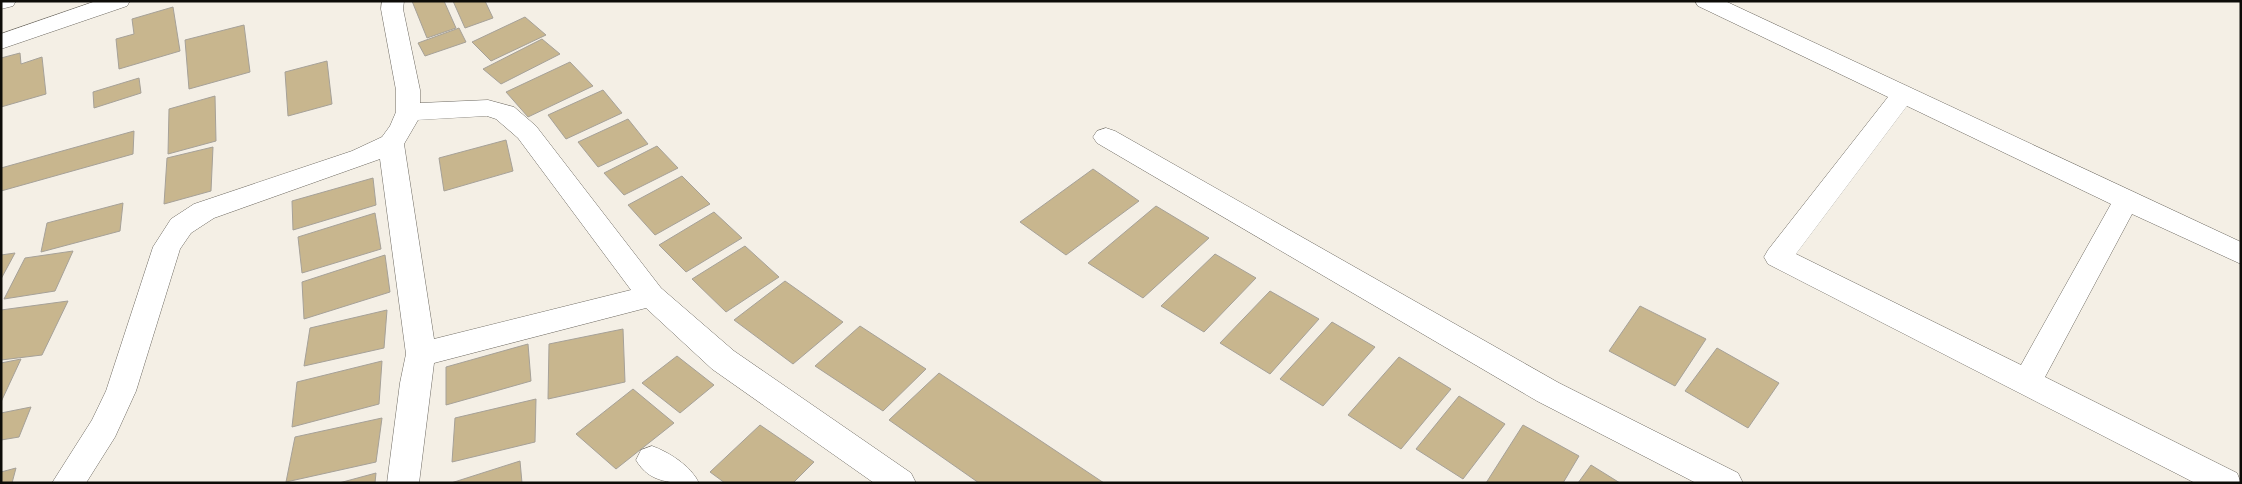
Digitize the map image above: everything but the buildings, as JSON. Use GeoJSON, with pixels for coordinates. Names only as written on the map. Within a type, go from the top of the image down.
{"type":"FeatureCollection","features":[{"type":"Feature","properties":{"kind":"street"},"geometry":{"type":"LineString","coordinates":[[1,2],[5,1]]}},
{"type":"Feature","properties":{"kind":"street"},"geometry":{"type":"LineString","coordinates":[[1,42],[119,1]]}},
{"type":"Feature","properties":{"kind":"street"},"geometry":{"type":"LineString","coordinates":[[68,483],[104,428],[121,391],[161,263],[174,234],[181,226],[204,211],[361,157],[391,143],[402,128],[408,112],[408,90],[393,17],[393,1]]}},
{"type":"Feature","properties":{"kind":"street"},"geometry":{"type":"LineString","coordinates":[[1706,1],[2241,254]]}},
{"type":"Feature","properties":{"kind":"street"},"geometry":{"type":"LineString","coordinates":[[1903,94],[1778,257],[2226,483]]}},
{"type":"Feature","properties":{"kind":"street"},"geometry":{"type":"LineString","coordinates":[[408,112],[488,108],[505,113],[527,132],[651,296],[723,360],[900,483]]}},
{"type":"Feature","properties":{"kind":"street"},"geometry":{"type":"LineString","coordinates":[[1106,137],[1548,392],[1727,483]]}},
{"type":"Feature","properties":{"kind":"street"},"geometry":{"type":"LineString","coordinates":[[391,143],[421,354],[415,384],[402,483]]}},
{"type":"Feature","properties":{"kind":"street"},"geometry":{"type":"LineString","coordinates":[[2027,382],[2126,200]]}},
{"type":"Feature","properties":{"kind":"street"},"geometry":{"type":"LineString","coordinates":[[421,354],[651,296]]}},
{"type":"Feature","properties":{"kind":"street"},"geometry":{"type":"LineString","coordinates":[[652,460],[682,483]]}}]}
